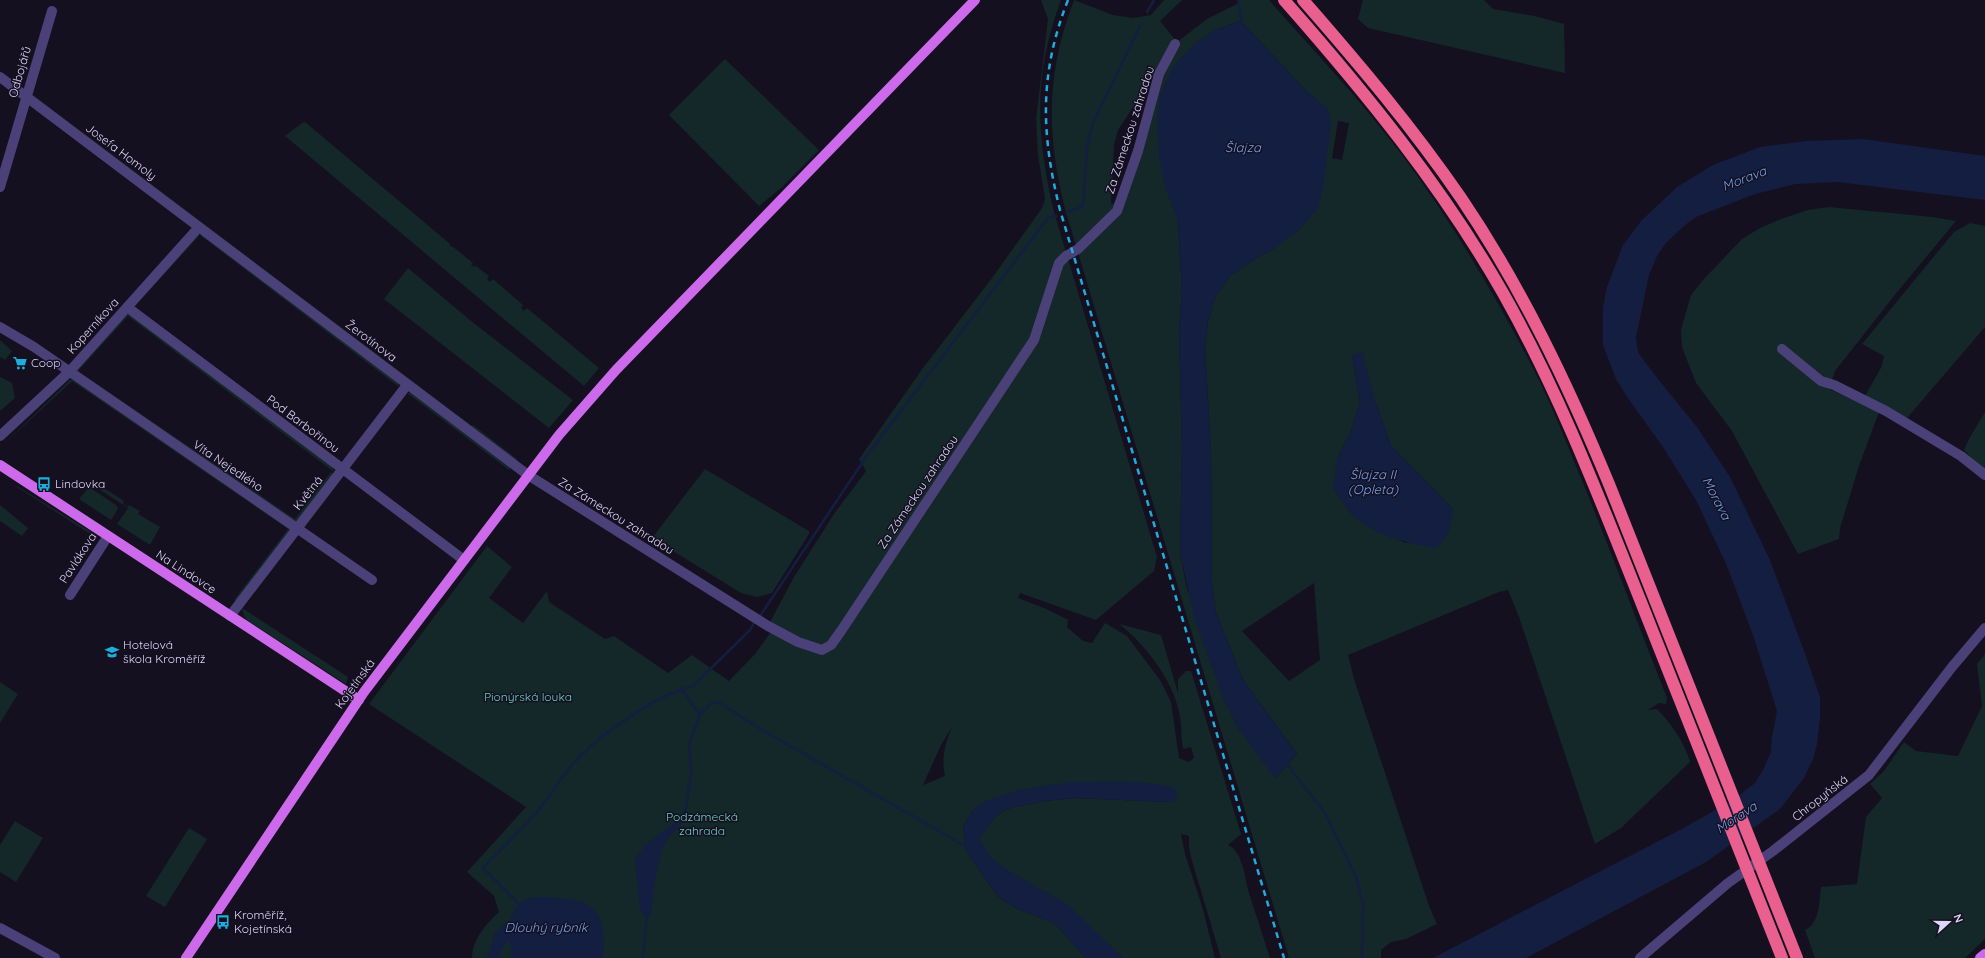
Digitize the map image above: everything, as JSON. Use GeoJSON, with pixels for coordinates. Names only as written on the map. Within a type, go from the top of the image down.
{"type":"FeatureCollection","features":[{"type":"Feature","properties":{"kind":"highway"},"geometry":{"type":"LineString","coordinates":[[1275,0],[1378,109]]}},
{"type":"Feature","properties":{"kind":"highway"},"geometry":{"type":"LineString","coordinates":[[1284,0],[1378,109],[1450,207],[1502,291],[1543,368],[1580,451],[1782,958]]}},
{"type":"Feature","properties":{"kind":"highway"},"geometry":{"type":"LineString","coordinates":[[1303,0],[1348,51],[1411,128],[1462,199],[1538,326],[1582,421],[1797,958]]}},
{"type":"Feature","properties":{"kind":"main road","name":"Kojetínská"},"geometry":{"type":"LineString","coordinates":[[186,958],[359,700],[559,435],[616,370],[975,0]]}},
{"type":"Feature","properties":{"kind":"main road","name":"Na Lindovce"},"geometry":{"type":"LineString","coordinates":[[0,465],[359,700]]}},
{"type":"Feature","properties":{"kind":"main road"},"geometry":{"type":"LineString","coordinates":[[1980,958],[1985,954]]}},
{"type":"Feature","properties":{"kind":"street","name":"Odbojářů"},"geometry":{"type":"LineString","coordinates":[[0,187],[4,162],[27,97],[52,11]]}},
{"type":"Feature","properties":{"kind":"street","name":"Za Zámeckou zahradou"},"geometry":{"type":"LineString","coordinates":[[528,476],[768,626],[798,642],[822,650],[831,645],[1034,340],[1059,263],[1066,256],[1078,249],[1117,211],[1138,151],[1159,74],[1175,44]]}},
{"type":"Feature","properties":{"kind":"street","name":"Josefa Homoly"},"geometry":{"type":"LineString","coordinates":[[0,77],[199,228]]}},
{"type":"Feature","properties":{"kind":"street","name":"Žerotínova"},"geometry":{"type":"LineString","coordinates":[[199,228],[528,476]]}},
{"type":"Feature","properties":{"kind":"street","name":"Koperníkova"},"geometry":{"type":"LineString","coordinates":[[0,436],[69,372],[199,228]]}},
{"type":"Feature","properties":{"kind":"street","name":"Pod Barbořinou"},"geometry":{"type":"LineString","coordinates":[[127,308],[464,560]]}},
{"type":"Feature","properties":{"kind":"street","name":"Víta Nejedlého"},"geometry":{"type":"LineString","coordinates":[[0,328],[34,347],[372,580]]}},
{"type":"Feature","properties":{"kind":"street"},"geometry":{"type":"LineString","coordinates":[[1782,349],[1821,381],[1834,385],[1886,411],[1961,456],[1985,475]]}},
{"type":"Feature","properties":{"kind":"street","name":"Květná"},"geometry":{"type":"LineString","coordinates":[[230,616],[407,385]]}},
{"type":"Feature","properties":{"kind":"street","name":"Pavlákova"},"geometry":{"type":"LineString","coordinates":[[70,595],[108,536]]}},
{"type":"Feature","properties":{"kind":"street","name":"Chropyňská"},"geometry":{"type":"LineString","coordinates":[[1640,958],[1728,883],[1773,851],[1869,775],[1952,667],[1985,628]]}},
{"type":"Feature","properties":{"kind":"street"},"geometry":{"type":"LineString","coordinates":[[0,928],[56,958]]}},
{"type":"Feature","properties":{"kind":"green space"},"geometry":{"type":"Polygon","coordinates":[[[1041,0],[1061,0],[1052,27],[1046,54],[1040,105],[1041,131],[1048,184],[1054,212],[1157,557],[1154,571],[1096,620],[1020,593],[1018,598],[1044,608],[1068,620],[1067,627],[1083,641],[1092,643],[1105,623],[1127,636],[1160,680],[1171,702],[1179,758],[1189,762],[1194,758],[1191,747],[1183,749],[1180,717],[1175,700],[1164,675],[1148,652],[1119,624],[1161,635],[1178,693],[1178,679],[1186,671],[1191,671],[1241,834],[1228,845],[1233,848],[1239,856],[1248,890],[1270,958],[1221,958],[1192,861],[1189,848],[1189,836],[1181,834],[1185,854],[1202,906],[1215,958],[1123,958],[1001,870],[988,855],[978,838],[995,817],[1006,809],[1044,801],[1076,798],[1170,802],[1143,783],[973,810],[963,827],[967,852],[998,897],[1016,908],[1054,923],[1086,958],[472,958],[474,945],[477,939],[489,922],[499,912],[494,896],[467,872],[526,807],[369,704],[487,546],[512,567],[489,598],[523,623],[547,591],[549,602],[605,639],[614,636],[668,673],[692,655],[729,681],[755,654],[770,633],[770,622],[794,577],[834,514],[866,471],[859,459],[923,368],[992,278],[1042,208],[1045,199],[1038,155],[1036,119],[1048,19],[1041,0]],[[952,727],[941,745],[923,785],[945,776],[943,763],[946,745],[952,727]]]}},
{"type":"Feature","properties":{"kind":"green space"},"geometry":{"type":"Polygon","coordinates":[[[1074,0],[1113,15],[1133,18],[1151,15],[1164,0],[1182,0],[1160,21],[1177,42],[1207,19],[1239,3],[1237,0],[1269,0],[1354,95],[1402,155],[1438,206],[1504,314],[1541,383],[1592,505],[1667,698],[1666,704],[1659,703],[1648,710],[1657,709],[1677,734],[1688,755],[1690,762],[1621,828],[1595,844],[1519,617],[1508,590],[1499,592],[1348,655],[1354,679],[1429,906],[1437,924],[1406,939],[1391,942],[1381,950],[1381,958],[1289,958],[1065,209],[1054,154],[1052,103],[1058,53],[1074,0]],[[1241,21],[1215,30],[1178,221],[1182,290],[1179,331],[1182,447],[1180,553],[1187,589],[1275,778],[1297,754],[1243,680],[1216,613],[1212,585],[1211,452],[1205,348],[1208,321],[1216,295],[1231,275],[1258,257],[1275,248],[1327,109],[1306,91],[1241,21]],[[1156,72],[1118,130],[1114,145],[1111,204],[1116,204],[1142,130],[1156,72]],[[1338,121],[1332,158],[1342,160],[1349,123],[1338,121]],[[1352,355],[1360,402],[1350,434],[1337,459],[1348,510],[1371,528],[1406,543],[1453,509],[1391,446],[1376,404],[1352,355]],[[1314,583],[1242,631],[1289,681],[1320,660],[1314,583]]]}},
{"type":"Feature","properties":{"kind":"green space"},"geometry":{"type":"Polygon","coordinates":[[[1363,0],[1484,0],[1493,9],[1535,16],[1564,24],[1565,73],[1368,28],[1358,19],[1363,0]]]}},
{"type":"Feature","properties":{"kind":"green space"},"geometry":{"type":"Polygon","coordinates":[[[725,59],[819,150],[781,188],[759,206],[669,115],[725,59]]]}},
{"type":"Feature","properties":{"kind":"green space"},"geometry":{"type":"Polygon","coordinates":[[[33,95],[472,426],[473,425],[517,459],[515,462],[32,96],[33,95]]]}},
{"type":"Feature","properties":{"kind":"green space"},"geometry":{"type":"Polygon","coordinates":[[[305,122],[449,243],[451,247],[452,246],[473,263],[471,265],[474,267],[476,266],[489,276],[487,279],[490,282],[493,279],[523,305],[521,308],[524,311],[527,308],[599,368],[584,386],[285,136],[305,122]]]}},
{"type":"Feature","properties":{"kind":"green space"},"geometry":{"type":"Polygon","coordinates":[[[1829,207],[1932,217],[1956,221],[1835,371],[1829,389],[1879,412],[1859,466],[1840,528],[1839,539],[1798,554],[1732,431],[1696,383],[1682,347],[1681,330],[1691,295],[1703,280],[1742,239],[1760,228],[1781,219],[1808,210],[1829,207]]]}},
{"type":"Feature","properties":{"kind":"green space"},"geometry":{"type":"Polygon","coordinates":[[[1970,223],[1985,226],[1985,327],[1907,418],[1865,396],[1882,366],[1884,356],[1862,344],[1954,232],[1970,223]]]}},
{"type":"Feature","properties":{"kind":"green space"},"geometry":{"type":"Polygon","coordinates":[[[200,235],[135,306],[135,304],[200,235]]]}},
{"type":"Feature","properties":{"kind":"green space"},"geometry":{"type":"Polygon","coordinates":[[[200,235],[203,235],[398,382],[399,387],[200,235]]]}},
{"type":"Feature","properties":{"kind":"green space"},"geometry":{"type":"Polygon","coordinates":[[[408,268],[471,321],[573,400],[549,428],[384,299],[408,268]]]}},
{"type":"Feature","properties":{"kind":"green space"},"geometry":{"type":"Polygon","coordinates":[[[127,315],[130,315],[332,465],[334,472],[128,316],[78,371],[295,519],[331,472],[334,474],[296,522],[78,376],[76,368],[127,315]]]}},
{"type":"Feature","properties":{"kind":"green space"},"geometry":{"type":"Polygon","coordinates":[[[0,340],[12,351],[5,360],[0,357],[0,340]]]}},
{"type":"Feature","properties":{"kind":"green space"},"geometry":{"type":"Polygon","coordinates":[[[0,377],[12,383],[15,398],[0,411],[0,377]]]}},
{"type":"Feature","properties":{"kind":"green space"},"geometry":{"type":"Polygon","coordinates":[[[72,378],[290,527],[290,531],[237,602],[234,600],[288,529],[72,381],[0,448],[72,378]]]}},
{"type":"Feature","properties":{"kind":"green space"},"geometry":{"type":"Polygon","coordinates":[[[407,393],[412,393],[511,467],[509,470],[407,393]]]}},
{"type":"Feature","properties":{"kind":"green space"},"geometry":{"type":"Polygon","coordinates":[[[1985,412],[1985,471],[1964,450],[1985,412]]]}},
{"type":"Feature","properties":{"kind":"green space"},"geometry":{"type":"Polygon","coordinates":[[[705,469],[809,531],[809,534],[772,593],[757,597],[741,593],[652,538],[705,469]]]}},
{"type":"Feature","properties":{"kind":"green space"},"geometry":{"type":"Polygon","coordinates":[[[93,481],[124,501],[123,504],[128,507],[129,505],[140,511],[138,514],[160,527],[150,545],[117,524],[128,508],[91,484],[93,481]]]}},
{"type":"Feature","properties":{"kind":"green space"},"geometry":{"type":"Polygon","coordinates":[[[17,487],[96,535],[98,539],[17,487]]]}},
{"type":"Feature","properties":{"kind":"green space"},"geometry":{"type":"Polygon","coordinates":[[[89,487],[116,505],[118,509],[111,520],[79,499],[89,487]]]}},
{"type":"Feature","properties":{"kind":"green space"},"geometry":{"type":"Polygon","coordinates":[[[0,505],[28,528],[22,536],[0,521],[0,505]]]}},
{"type":"Feature","properties":{"kind":"green space"},"geometry":{"type":"Polygon","coordinates":[[[242,608],[348,677],[346,684],[247,620],[244,616],[242,608]]]}},
{"type":"Feature","properties":{"kind":"green space"},"geometry":{"type":"Polygon","coordinates":[[[1985,654],[1985,939],[1965,958],[1815,958],[1805,930],[1814,922],[1818,912],[1821,887],[1857,884],[1866,817],[1882,798],[1870,784],[1884,771],[1904,742],[1916,751],[1958,756],[1982,706],[1977,664],[1985,654]]]}},
{"type":"Feature","properties":{"kind":"green space"},"geometry":{"type":"Polygon","coordinates":[[[0,682],[18,694],[0,723],[0,682]]]}},
{"type":"Feature","properties":{"kind":"green space"},"geometry":{"type":"Polygon","coordinates":[[[15,821],[43,838],[16,882],[0,872],[0,845],[15,821]]]}},
{"type":"Feature","properties":{"kind":"green space"},"geometry":{"type":"Polygon","coordinates":[[[189,828],[207,839],[165,907],[146,896],[189,828]]]}},
{"type":"Feature","properties":{"kind":"water","name":"Šlajza"},"geometry":{"type":"Polygon","coordinates":[[[1241,21],[1306,91],[1328,109],[1331,123],[1323,188],[1318,208],[1299,230],[1275,248],[1258,257],[1231,275],[1216,295],[1208,321],[1205,348],[1211,452],[1212,585],[1216,613],[1243,680],[1297,754],[1275,778],[1237,727],[1222,695],[1195,620],[1180,553],[1182,447],[1179,331],[1182,290],[1178,221],[1165,186],[1159,154],[1157,124],[1160,95],[1173,67],[1194,44],[1215,30],[1241,21]]]}},
{"type":"Feature","properties":{"kind":"water","name":"Morava"},"geometry":{"type":"Polygon","coordinates":[[[1863,139],[1985,156],[1985,200],[1837,182],[1795,184],[1755,194],[1696,217],[1665,244],[1657,256],[1649,275],[1636,337],[1639,354],[1697,427],[1730,477],[1770,560],[1820,697],[1820,719],[1817,744],[1813,759],[1804,778],[1780,809],[1706,862],[1526,958],[1433,958],[1680,830],[1733,800],[1755,783],[1763,770],[1771,752],[1777,711],[1753,635],[1727,566],[1696,500],[1663,447],[1616,379],[1603,345],[1603,307],[1607,287],[1623,245],[1642,220],[1677,187],[1713,165],[1760,147],[1806,141],[1863,139]]]}},
{"type":"Feature","properties":{"kind":"water","name":"Šlajza II (Opleta)"},"geometry":{"type":"Polygon","coordinates":[[[1362,352],[1376,404],[1391,446],[1453,509],[1449,531],[1444,540],[1436,548],[1400,540],[1365,525],[1347,509],[1333,488],[1337,459],[1350,434],[1360,402],[1352,355],[1362,352]]]}},
{"type":"Feature","properties":{"kind":"water"},"geometry":{"type":"Polygon","coordinates":[[[1070,782],[1142,782],[1168,786],[1177,790],[1176,800],[1170,802],[1076,798],[1044,801],[1006,809],[995,817],[979,838],[991,858],[1009,871],[1067,904],[1123,958],[1086,958],[1054,923],[1016,908],[998,897],[967,852],[963,827],[973,810],[983,802],[1019,790],[1070,782]]]}},
{"type":"Feature","properties":{"kind":"water"},"geometry":{"type":"Polygon","coordinates":[[[685,818],[667,840],[661,853],[651,914],[649,917],[643,914],[640,909],[635,860],[644,846],[680,819],[685,818]]]}},
{"type":"Feature","properties":{"kind":"water","name":"Dlouhý rybník"},"geometry":{"type":"Polygon","coordinates":[[[545,897],[575,900],[594,909],[599,917],[602,927],[603,958],[512,958],[510,943],[507,941],[502,949],[500,958],[487,958],[494,935],[502,926],[510,921],[515,908],[529,898],[545,897]]]}},
{"type":"Feature","properties":{"kind":"waterway"},"geometry":{"type":"LineString","coordinates":[[1147,12],[1154,0]]}},
{"type":"Feature","properties":{"kind":"waterway"},"geometry":{"type":"LineString","coordinates":[[1238,0],[1242,23]]}},
{"type":"Feature","properties":{"kind":"waterway"},"geometry":{"type":"LineString","coordinates":[[1066,213],[1083,206],[1087,147],[1093,123],[1140,26]]}},
{"type":"Feature","properties":{"kind":"waterway"},"geometry":{"type":"LineString","coordinates":[[760,616],[868,454],[1048,218],[1056,216]]}},
{"type":"Feature","properties":{"kind":"waterway"},"geometry":{"type":"LineString","coordinates":[[521,906],[483,868],[520,831],[582,754],[611,730],[644,708],[661,698],[693,686],[750,630],[754,623]]}},
{"type":"Feature","properties":{"kind":"waterway"},"geometry":{"type":"LineString","coordinates":[[681,689],[700,714],[689,745],[691,773],[686,807],[681,821]]}},
{"type":"Feature","properties":{"kind":"waterway"},"geometry":{"type":"LineString","coordinates":[[700,714],[711,704],[718,702],[764,731],[967,847]]}},
{"type":"Feature","properties":{"kind":"waterway"},"geometry":{"type":"LineString","coordinates":[[1286,763],[1325,813],[1357,879],[1363,906],[1362,957]]}},
{"type":"Feature","properties":{"kind":"waterway"},"geometry":{"type":"LineString","coordinates":[[643,958],[647,912]]}},
{"type":"Feature","properties":{"kind":"railway"},"geometry":{"type":"LineString","coordinates":[[1068,0],[1052,53],[1046,104],[1049,156],[1060,210],[1284,958]]}},
{"type":"Feature","properties":{"kind":"place","name":"Coop"},"geometry":{"type":"Point","coordinates":[20,363]}},
{"type":"Feature","properties":{"kind":"place","name":"Lindovka"},"geometry":{"type":"Point","coordinates":[44,484]}},
{"type":"Feature","properties":{"kind":"place","name":"Hotelová škola Kroměříž"},"geometry":{"type":"Point","coordinates":[112,652]}},
{"type":"Feature","properties":{"kind":"place","name":"Kroměříž, Kojetínská"},"geometry":{"type":"Point","coordinates":[223,922]}},
{"type":"Feature","properties":{"kind":"park label","name":"Pionýrská louka"},"geometry":{"type":"Point","coordinates":[528,697]}},
{"type":"Feature","properties":{"kind":"park label","name":"Podzámecká zahrada"},"geometry":{"type":"Point","coordinates":[702,824]}}]}
